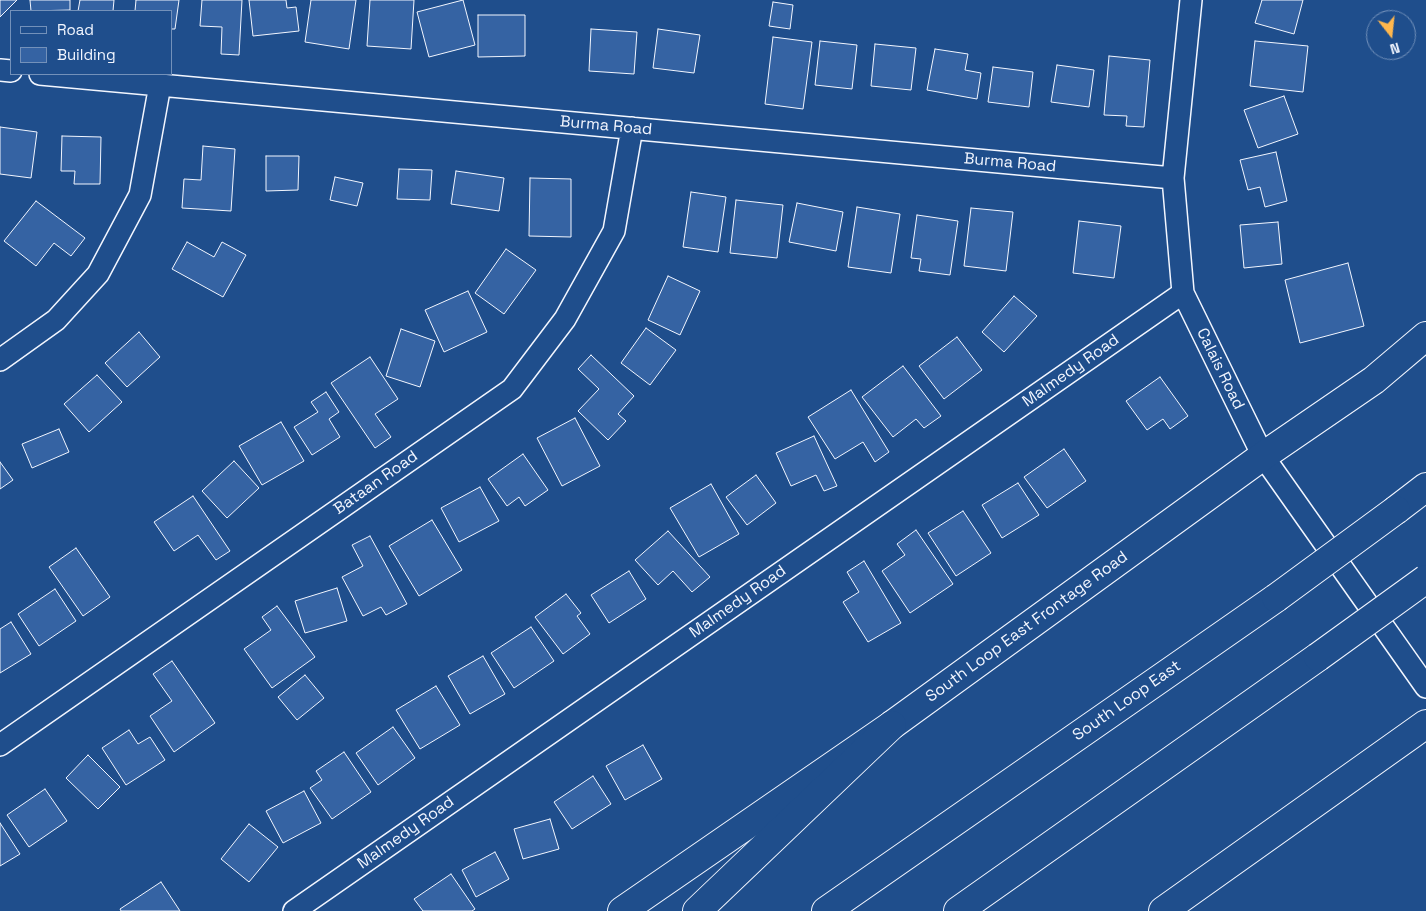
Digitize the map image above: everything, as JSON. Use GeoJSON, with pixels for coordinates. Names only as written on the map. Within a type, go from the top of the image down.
{"type":"FeatureCollection","features":[{"type":"Feature","properties":{"kind":"main road","name":"South Loop East Frontage Road"},"geometry":{"type":"LineString","coordinates":[[622,911],[892,725],[1263,456],[1374,380],[1426,336]]}},
{"type":"Feature","properties":{"kind":"main road","name":"South Loop East"},"geometry":{"type":"LineString","coordinates":[[826,911],[1276,598],[1426,487]]}},
{"type":"Feature","properties":{"kind":"main road"},"geometry":{"type":"LineString","coordinates":[[958,911],[1426,579]]}},
{"type":"Feature","properties":{"kind":"main road"},"geometry":{"type":"LineString","coordinates":[[1163,911],[1426,724]]}},
{"type":"Feature","properties":{"kind":"main road"},"geometry":{"type":"LineString","coordinates":[[697,911],[892,725]]}},
{"type":"Feature","properties":{"kind":"street","name":"Calais Road"},"geometry":{"type":"LineString","coordinates":[[1191,0],[1173,178],[1183,293],[1263,456],[1426,687]]}},
{"type":"Feature","properties":{"kind":"street","name":"Burma Road"},"geometry":{"type":"LineString","coordinates":[[51,75],[1173,178]]}},
{"type":"Feature","properties":{"kind":"street"},"geometry":{"type":"LineString","coordinates":[[0,360],[56,320],[98,274],[140,195],[160,85]]}},
{"type":"Feature","properties":{"kind":"street","name":"Bataan Road"},"geometry":{"type":"LineString","coordinates":[[0,745],[512,389],[565,319],[614,231],[632,128]]}},
{"type":"Feature","properties":{"kind":"street","name":"Malmedy Road"},"geometry":{"type":"LineString","coordinates":[[294,911],[1183,293]]}},
{"type":"Feature","properties":{"kind":"building"},"geometry":{"type":"Polygon","coordinates":[[[0,0],[17,0],[0,17],[0,0]]]}},
{"type":"Feature","properties":{"kind":"building"},"geometry":{"type":"Polygon","coordinates":[[[30,0],[70,0],[70,10],[31,10],[30,0]]]}},
{"type":"Feature","properties":{"kind":"building"},"geometry":{"type":"Polygon","coordinates":[[[80,0],[114,0],[113,10],[78,10],[80,0]]]}},
{"type":"Feature","properties":{"kind":"building"},"geometry":{"type":"Polygon","coordinates":[[[136,0],[179,0],[175,29],[172,29],[172,10],[135,10],[136,0]]]}},
{"type":"Feature","properties":{"kind":"building"},"geometry":{"type":"Polygon","coordinates":[[[202,0],[242,0],[239,55],[221,54],[222,27],[200,26],[202,0]]]}},
{"type":"Feature","properties":{"kind":"building"},"geometry":{"type":"Polygon","coordinates":[[[249,0],[286,0],[287,8],[296,7],[299,31],[253,36],[249,0]]]}},
{"type":"Feature","properties":{"kind":"building"},"geometry":{"type":"Polygon","coordinates":[[[311,0],[356,0],[349,49],[305,42],[311,0]]]}},
{"type":"Feature","properties":{"kind":"building"},"geometry":{"type":"Polygon","coordinates":[[[370,0],[414,0],[411,49],[367,46],[370,0]]]}},
{"type":"Feature","properties":{"kind":"building"},"geometry":{"type":"Polygon","coordinates":[[[463,0],[475,45],[429,57],[417,12],[463,0]]]}},
{"type":"Feature","properties":{"kind":"building"},"geometry":{"type":"Polygon","coordinates":[[[1262,0],[1303,0],[1294,34],[1255,23],[1262,0]]]}},
{"type":"Feature","properties":{"kind":"building"},"geometry":{"type":"Polygon","coordinates":[[[773,2],[793,5],[790,29],[769,26],[773,2]]]}},
{"type":"Feature","properties":{"kind":"building"},"geometry":{"type":"Polygon","coordinates":[[[478,15],[525,15],[525,56],[478,57],[478,15]]]}},
{"type":"Feature","properties":{"kind":"building"},"geometry":{"type":"Polygon","coordinates":[[[591,29],[637,32],[634,74],[589,71],[591,29]]]}},
{"type":"Feature","properties":{"kind":"building"},"geometry":{"type":"Polygon","coordinates":[[[658,29],[700,35],[694,73],[653,68],[658,29]]]}},
{"type":"Feature","properties":{"kind":"building"},"geometry":{"type":"Polygon","coordinates":[[[773,37],[812,42],[803,109],[765,104],[773,37]]]}},
{"type":"Feature","properties":{"kind":"building"},"geometry":{"type":"Polygon","coordinates":[[[820,41],[857,45],[852,89],[815,85],[820,41]]]}},
{"type":"Feature","properties":{"kind":"building"},"geometry":{"type":"Polygon","coordinates":[[[1255,41],[1308,46],[1303,92],[1250,86],[1255,41]]]}},
{"type":"Feature","properties":{"kind":"building"},"geometry":{"type":"Polygon","coordinates":[[[875,44],[916,48],[911,90],[871,86],[875,44]]]}},
{"type":"Feature","properties":{"kind":"building"},"geometry":{"type":"Polygon","coordinates":[[[935,49],[968,54],[965,70],[981,73],[977,99],[927,90],[935,49]]]}},
{"type":"Feature","properties":{"kind":"building"},"geometry":{"type":"Polygon","coordinates":[[[1109,56],[1150,60],[1144,127],[1126,126],[1127,116],[1104,115],[1109,56]]]}},
{"type":"Feature","properties":{"kind":"building"},"geometry":{"type":"Polygon","coordinates":[[[1057,65],[1094,70],[1089,107],[1051,102],[1057,65]]]}},
{"type":"Feature","properties":{"kind":"building"},"geometry":{"type":"Polygon","coordinates":[[[993,67],[1033,72],[1029,107],[988,102],[993,67]]]}},
{"type":"Feature","properties":{"kind":"building"},"geometry":{"type":"Polygon","coordinates":[[[1284,96],[1298,134],[1258,148],[1244,110],[1284,96]]]}},
{"type":"Feature","properties":{"kind":"building"},"geometry":{"type":"Polygon","coordinates":[[[0,127],[37,132],[31,178],[0,174],[0,127]]]}},
{"type":"Feature","properties":{"kind":"building"},"geometry":{"type":"Polygon","coordinates":[[[62,136],[101,137],[100,184],[74,184],[75,171],[61,171],[62,136]]]}},
{"type":"Feature","properties":{"kind":"building"},"geometry":{"type":"Polygon","coordinates":[[[203,146],[235,149],[231,211],[182,208],[184,179],[201,180],[203,146]]]}},
{"type":"Feature","properties":{"kind":"building"},"geometry":{"type":"Polygon","coordinates":[[[1276,152],[1287,201],[1265,207],[1260,187],[1248,190],[1240,160],[1276,152]]]}},
{"type":"Feature","properties":{"kind":"building"},"geometry":{"type":"Polygon","coordinates":[[[266,156],[299,156],[298,190],[266,191],[266,156]]]}},
{"type":"Feature","properties":{"kind":"building"},"geometry":{"type":"Polygon","coordinates":[[[399,169],[432,170],[430,200],[397,199],[399,169]]]}},
{"type":"Feature","properties":{"kind":"building"},"geometry":{"type":"Polygon","coordinates":[[[456,171],[504,178],[499,211],[451,204],[456,171]]]}},
{"type":"Feature","properties":{"kind":"building"},"geometry":{"type":"Polygon","coordinates":[[[335,177],[363,183],[357,206],[330,200],[335,177]]]}},
{"type":"Feature","properties":{"kind":"building"},"geometry":{"type":"Polygon","coordinates":[[[530,178],[571,179],[571,237],[529,236],[530,178]]]}},
{"type":"Feature","properties":{"kind":"building"},"geometry":{"type":"Polygon","coordinates":[[[691,192],[726,197],[718,252],[683,247],[691,192]]]}},
{"type":"Feature","properties":{"kind":"building"},"geometry":{"type":"Polygon","coordinates":[[[736,200],[783,205],[777,258],[730,253],[736,200]]]}},
{"type":"Feature","properties":{"kind":"building"},"geometry":{"type":"Polygon","coordinates":[[[36,201],[85,238],[71,256],[54,243],[36,266],[4,241],[36,201]]]}},
{"type":"Feature","properties":{"kind":"building"},"geometry":{"type":"Polygon","coordinates":[[[797,203],[843,212],[836,251],[789,242],[797,203]]]}},
{"type":"Feature","properties":{"kind":"building"},"geometry":{"type":"Polygon","coordinates":[[[857,207],[900,214],[891,273],[848,267],[857,207]]]}},
{"type":"Feature","properties":{"kind":"building"},"geometry":{"type":"Polygon","coordinates":[[[971,208],[1013,212],[1006,271],[964,266],[971,208]]]}},
{"type":"Feature","properties":{"kind":"building"},"geometry":{"type":"Polygon","coordinates":[[[917,215],[958,221],[950,275],[919,271],[921,259],[911,258],[917,215]]]}},
{"type":"Feature","properties":{"kind":"building"},"geometry":{"type":"Polygon","coordinates":[[[1079,221],[1121,226],[1114,278],[1073,273],[1079,221]]]}},
{"type":"Feature","properties":{"kind":"building"},"geometry":{"type":"Polygon","coordinates":[[[1278,222],[1282,264],[1244,268],[1240,225],[1278,222]]]}},
{"type":"Feature","properties":{"kind":"building"},"geometry":{"type":"Polygon","coordinates":[[[187,242],[214,257],[222,242],[246,255],[223,297],[172,269],[187,242]]]}},
{"type":"Feature","properties":{"kind":"building"},"geometry":{"type":"Polygon","coordinates":[[[506,249],[536,270],[504,314],[475,293],[506,249]]]}},
{"type":"Feature","properties":{"kind":"building"},"geometry":{"type":"Polygon","coordinates":[[[1348,263],[1364,326],[1300,343],[1285,280],[1348,263]]]}},
{"type":"Feature","properties":{"kind":"building"},"geometry":{"type":"Polygon","coordinates":[[[668,276],[700,291],[680,335],[648,320],[668,276]]]}},
{"type":"Feature","properties":{"kind":"building"},"geometry":{"type":"Polygon","coordinates":[[[468,291],[487,332],[444,352],[425,310],[468,291]]]}},
{"type":"Feature","properties":{"kind":"building"},"geometry":{"type":"Polygon","coordinates":[[[1014,296],[1037,316],[1004,352],[982,332],[1014,296]]]}},
{"type":"Feature","properties":{"kind":"building"},"geometry":{"type":"Polygon","coordinates":[[[646,328],[676,350],[650,385],[621,363],[646,328]]]}},
{"type":"Feature","properties":{"kind":"building"},"geometry":{"type":"Polygon","coordinates":[[[401,329],[435,341],[420,387],[386,376],[401,329]]]}},
{"type":"Feature","properties":{"kind":"building"},"geometry":{"type":"Polygon","coordinates":[[[139,332],[160,357],[127,387],[105,363],[139,332]]]}},
{"type":"Feature","properties":{"kind":"building"},"geometry":{"type":"Polygon","coordinates":[[[957,337],[982,370],[944,399],[919,366],[957,337]]]}},
{"type":"Feature","properties":{"kind":"building"},"geometry":{"type":"Polygon","coordinates":[[[591,355],[634,396],[618,414],[626,421],[608,440],[578,411],[599,389],[578,369],[591,355]]]}},
{"type":"Feature","properties":{"kind":"building"},"geometry":{"type":"Polygon","coordinates":[[[370,357],[398,399],[375,414],[391,437],[375,448],[331,383],[370,357]]]}},
{"type":"Feature","properties":{"kind":"building"},"geometry":{"type":"Polygon","coordinates":[[[903,366],[941,416],[924,428],[916,419],[893,437],[862,397],[903,366]]]}},
{"type":"Feature","properties":{"kind":"building"},"geometry":{"type":"Polygon","coordinates":[[[97,375],[122,402],[89,432],[64,404],[97,375]]]}},
{"type":"Feature","properties":{"kind":"building"},"geometry":{"type":"Polygon","coordinates":[[[1160,377],[1188,416],[1170,429],[1163,419],[1147,430],[1126,401],[1160,377]]]}},
{"type":"Feature","properties":{"kind":"building"},"geometry":{"type":"Polygon","coordinates":[[[851,390],[889,452],[875,462],[863,442],[835,459],[808,417],[851,390]]]}},
{"type":"Feature","properties":{"kind":"building"},"geometry":{"type":"Polygon","coordinates":[[[326,392],[339,412],[329,419],[340,437],[312,455],[294,427],[318,412],[311,402],[326,392]]]}},
{"type":"Feature","properties":{"kind":"building"},"geometry":{"type":"Polygon","coordinates":[[[575,418],[600,466],[562,486],[537,438],[575,418]]]}},
{"type":"Feature","properties":{"kind":"building"},"geometry":{"type":"Polygon","coordinates":[[[281,422],[304,461],[262,485],[239,446],[281,422]]]}},
{"type":"Feature","properties":{"kind":"building"},"geometry":{"type":"Polygon","coordinates":[[[59,429],[69,452],[32,468],[22,444],[59,429]]]}},
{"type":"Feature","properties":{"kind":"building"},"geometry":{"type":"Polygon","coordinates":[[[814,436],[837,486],[824,491],[816,475],[791,486],[776,453],[814,436]]]}},
{"type":"Feature","properties":{"kind":"building"},"geometry":{"type":"Polygon","coordinates":[[[1064,449],[1086,481],[1047,508],[1024,477],[1064,449]]]}},
{"type":"Feature","properties":{"kind":"building"},"geometry":{"type":"Polygon","coordinates":[[[523,454],[548,490],[525,506],[519,497],[507,506],[488,479],[523,454]]]}},
{"type":"Feature","properties":{"kind":"building"},"geometry":{"type":"Polygon","coordinates":[[[234,461],[259,488],[227,518],[202,491],[234,461]]]}},
{"type":"Feature","properties":{"kind":"building"},"geometry":{"type":"Polygon","coordinates":[[[0,462],[13,480],[0,489],[0,462]]]}},
{"type":"Feature","properties":{"kind":"building"},"geometry":{"type":"Polygon","coordinates":[[[756,475],[776,503],[747,525],[726,497],[756,475]]]}},
{"type":"Feature","properties":{"kind":"building"},"geometry":{"type":"Polygon","coordinates":[[[1018,483],[1039,515],[1002,538],[982,505],[1018,483]]]}},
{"type":"Feature","properties":{"kind":"building"},"geometry":{"type":"Polygon","coordinates":[[[711,484],[739,534],[699,557],[670,508],[711,484]]]}},
{"type":"Feature","properties":{"kind":"building"},"geometry":{"type":"Polygon","coordinates":[[[480,487],[499,521],[459,542],[441,508],[480,487]]]}},
{"type":"Feature","properties":{"kind":"building"},"geometry":{"type":"Polygon","coordinates":[[[193,496],[230,551],[216,560],[198,535],[174,551],[154,522],[193,496]]]}},
{"type":"Feature","properties":{"kind":"building"},"geometry":{"type":"Polygon","coordinates":[[[963,511],[991,553],[956,576],[928,533],[963,511]]]}},
{"type":"Feature","properties":{"kind":"building"},"geometry":{"type":"Polygon","coordinates":[[[432,520],[462,570],[419,596],[389,546],[432,520]]]}},
{"type":"Feature","properties":{"kind":"building"},"geometry":{"type":"Polygon","coordinates":[[[916,530],[953,584],[910,613],[882,571],[905,555],[897,544],[916,530]]]}},
{"type":"Feature","properties":{"kind":"building"},"geometry":{"type":"Polygon","coordinates":[[[668,531],[710,577],[692,592],[673,571],[658,585],[635,560],[668,531]]]}},
{"type":"Feature","properties":{"kind":"building"},"geometry":{"type":"Polygon","coordinates":[[[370,536],[407,604],[386,615],[381,607],[363,616],[342,577],[363,566],[352,545],[370,536]]]}},
{"type":"Feature","properties":{"kind":"building"},"geometry":{"type":"Polygon","coordinates":[[[76,548],[110,597],[83,616],[49,567],[76,548]]]}},
{"type":"Feature","properties":{"kind":"building"},"geometry":{"type":"Polygon","coordinates":[[[864,561],[901,623],[868,642],[843,602],[859,592],[847,572],[864,561]]]}},
{"type":"Feature","properties":{"kind":"building"},"geometry":{"type":"Polygon","coordinates":[[[629,571],[646,599],[609,623],[591,595],[629,571]]]}},
{"type":"Feature","properties":{"kind":"building"},"geometry":{"type":"Polygon","coordinates":[[[337,588],[347,621],[305,633],[295,601],[337,588]]]}},
{"type":"Feature","properties":{"kind":"building"},"geometry":{"type":"Polygon","coordinates":[[[55,589],[76,621],[39,646],[18,614],[55,589]]]}},
{"type":"Feature","properties":{"kind":"building"},"geometry":{"type":"Polygon","coordinates":[[[566,594],[581,613],[577,616],[590,634],[563,654],[535,617],[566,594]]]}},
{"type":"Feature","properties":{"kind":"building"},"geometry":{"type":"Polygon","coordinates":[[[277,606],[315,657],[272,688],[244,649],[271,630],[262,617],[277,606]]]}},
{"type":"Feature","properties":{"kind":"building"},"geometry":{"type":"Polygon","coordinates":[[[11,622],[31,654],[0,673],[0,629],[11,622]]]}},
{"type":"Feature","properties":{"kind":"building"},"geometry":{"type":"Polygon","coordinates":[[[531,627],[554,661],[514,688],[491,653],[531,627]]]}},
{"type":"Feature","properties":{"kind":"building"},"geometry":{"type":"Polygon","coordinates":[[[483,656],[505,694],[470,714],[448,676],[483,656]]]}},
{"type":"Feature","properties":{"kind":"building"},"geometry":{"type":"Polygon","coordinates":[[[172,661],[215,723],[174,752],[150,716],[172,701],[153,674],[172,661]]]}},
{"type":"Feature","properties":{"kind":"building"},"geometry":{"type":"Polygon","coordinates":[[[305,675],[324,698],[297,720],[278,697],[305,675]]]}},
{"type":"Feature","properties":{"kind":"building"},"geometry":{"type":"Polygon","coordinates":[[[436,686],[460,725],[420,749],[396,710],[436,686]]]}},
{"type":"Feature","properties":{"kind":"building"},"geometry":{"type":"Polygon","coordinates":[[[393,727],[415,758],[378,785],[356,753],[393,727]]]}},
{"type":"Feature","properties":{"kind":"building"},"geometry":{"type":"Polygon","coordinates":[[[129,730],[138,744],[150,737],[165,760],[126,785],[102,748],[129,730]]]}},
{"type":"Feature","properties":{"kind":"building"},"geometry":{"type":"Polygon","coordinates":[[[643,745],[662,779],[625,800],[606,766],[643,745]]]}},
{"type":"Feature","properties":{"kind":"building"},"geometry":{"type":"Polygon","coordinates":[[[344,752],[371,792],[332,819],[310,788],[322,780],[316,771],[344,752]]]}},
{"type":"Feature","properties":{"kind":"building"},"geometry":{"type":"Polygon","coordinates":[[[88,755],[120,787],[98,809],[66,778],[88,755]]]}},
{"type":"Feature","properties":{"kind":"building"},"geometry":{"type":"Polygon","coordinates":[[[593,776],[611,804],[572,829],[554,802],[593,776]]]}},
{"type":"Feature","properties":{"kind":"building"},"geometry":{"type":"Polygon","coordinates":[[[45,789],[67,821],[29,847],[7,815],[45,789]]]}},
{"type":"Feature","properties":{"kind":"building"},"geometry":{"type":"Polygon","coordinates":[[[304,791],[321,823],[283,843],[266,811],[304,791]]]}},
{"type":"Feature","properties":{"kind":"building"},"geometry":{"type":"Polygon","coordinates":[[[550,819],[559,849],[523,859],[514,829],[550,819]]]}},
{"type":"Feature","properties":{"kind":"building"},"geometry":{"type":"Polygon","coordinates":[[[0,823],[20,854],[0,866],[0,823]]]}},
{"type":"Feature","properties":{"kind":"building"},"geometry":{"type":"Polygon","coordinates":[[[249,824],[278,847],[249,882],[221,859],[249,824]]]}},
{"type":"Feature","properties":{"kind":"building"},"geometry":{"type":"Polygon","coordinates":[[[495,852],[509,879],[476,897],[462,870],[495,852]]]}},
{"type":"Feature","properties":{"kind":"building"},"geometry":{"type":"Polygon","coordinates":[[[451,874],[475,909],[472,911],[423,911],[414,899],[451,874]]]}},
{"type":"Feature","properties":{"kind":"building"},"geometry":{"type":"Polygon","coordinates":[[[161,882],[180,911],[121,911],[120,909],[161,882]]]}}]}
